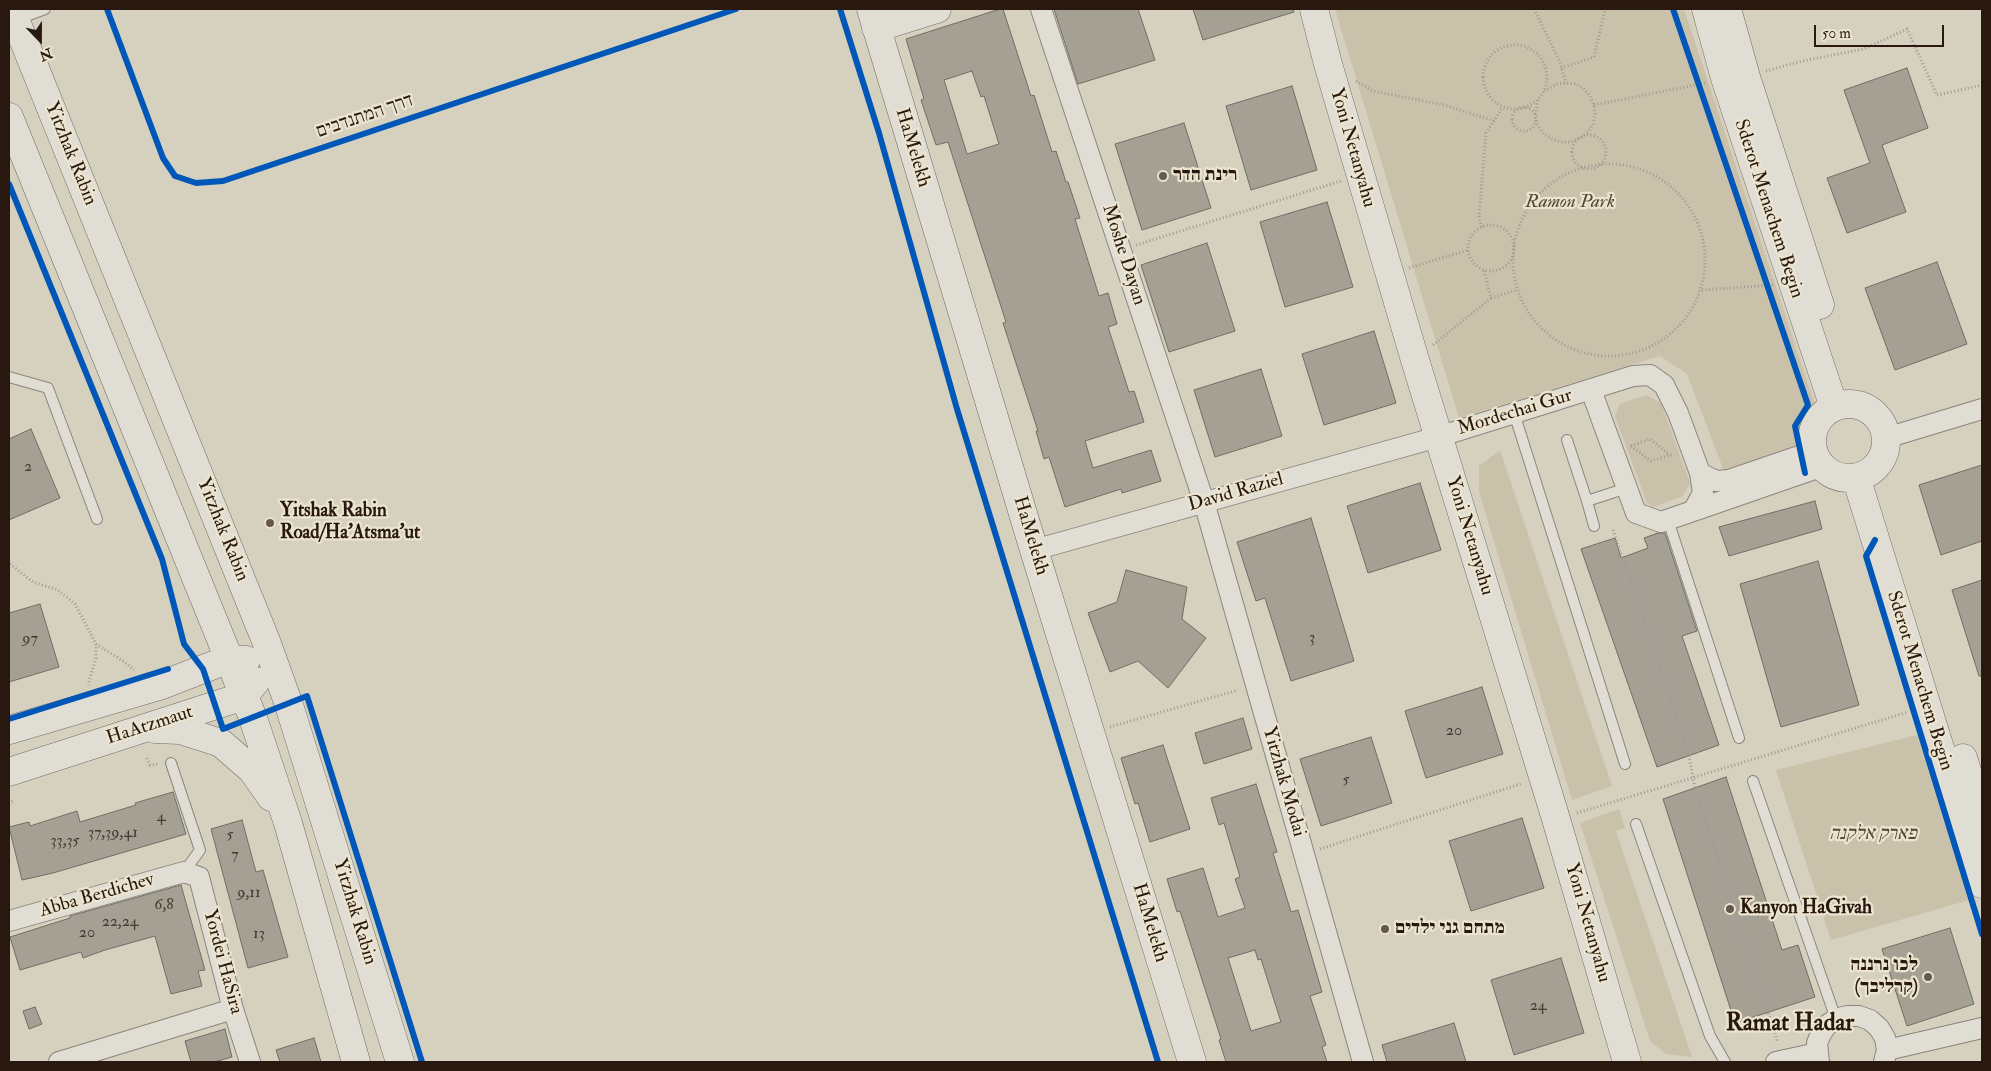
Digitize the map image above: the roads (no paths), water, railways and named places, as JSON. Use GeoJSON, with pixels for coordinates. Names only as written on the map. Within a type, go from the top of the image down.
{"type":"FeatureCollection","features":[{"type":"Feature","properties":{"kind":"street"},"geometry":{"type":"LineString","coordinates":[[873,18],[936,9]]}},
{"type":"Feature","properties":{"kind":"street","name":"Moshe Dayan"},"geometry":{"type":"LineString","coordinates":[[1041,9],[1204,502]]}},
{"type":"Feature","properties":{"kind":"street","name":"Yoni Netanyahu"},"geometry":{"type":"LineString","coordinates":[[1314,9],[1328,64],[1389,274],[1556,819],[1627,1062]]}},
{"type":"Feature","properties":{"kind":"street","name":"Sderot Menachem Begin"},"geometry":{"type":"LineString","coordinates":[[1706,9],[1718,83],[1778,288],[1843,406]]}},
{"type":"Feature","properties":{"kind":"street","name":"Sderot Menachem Begin"},"geometry":{"type":"LineString","coordinates":[[1727,9],[1718,83],[1843,406]]}},
{"type":"Feature","properties":{"kind":"street","name":"Yitzhak Rabin"},"geometry":{"type":"LineString","coordinates":[[13,14],[266,641],[288,702],[400,1062]]}},
{"type":"Feature","properties":{"kind":"street","name":"HaMelekh"},"geometry":{"type":"LineString","coordinates":[[873,18],[1192,1062]]}},
{"type":"Feature","properties":{"kind":"street","name":"Yitzhak Rabin"},"geometry":{"type":"LineString","coordinates":[[9,117],[244,696],[288,823],[356,1062]]}},
{"type":"Feature","properties":{"kind":"street","name":"Mordechai Gur"},"geometry":{"type":"LineString","coordinates":[[1438,437],[1634,376],[1650,375],[1664,385],[1700,473],[1703,493],[1693,511]]}},
{"type":"Feature","properties":{"kind":"street","name":"Mordechai Gur"},"geometry":{"type":"LineString","coordinates":[[1591,390],[1622,449],[1627,488],[1636,513],[1661,522],[1693,511],[1818,459]]}},
{"type":"Feature","properties":{"kind":"street"},"geometry":{"type":"LineString","coordinates":[[1843,406],[1862,406],[1879,418],[1886,438],[1885,450],[1880,462],[1863,474],[1838,475],[1818,459],[1812,441],[1816,426],[1825,413],[1843,406]]}},
{"type":"Feature","properties":{"kind":"street"},"geometry":{"type":"LineString","coordinates":[[1886,438],[1982,409]]}},
{"type":"Feature","properties":{"kind":"street","name":"David Raziel"},"geometry":{"type":"LineString","coordinates":[[1034,550],[1438,437]]}},
{"type":"Feature","properties":{"kind":"street"},"geometry":{"type":"LineString","coordinates":[[1700,473],[1716,481],[1729,480],[1818,459]]}},
{"type":"Feature","properties":{"kind":"street","name":"Sderot Menachem Begin"},"geometry":{"type":"LineString","coordinates":[[1863,474],[1982,819]]}},
{"type":"Feature","properties":{"kind":"street","name":"Sderot Menachem Begin"},"geometry":{"type":"LineString","coordinates":[[1863,474],[1982,884]]}},
{"type":"Feature","properties":{"kind":"street","name":"Yitzhak Modai"},"geometry":{"type":"LineString","coordinates":[[1204,502],[1362,1062]]}},
{"type":"Feature","properties":{"kind":"street"},"geometry":{"type":"LineString","coordinates":[[150,680],[196,660],[207,632],[193,574]]}},
{"type":"Feature","properties":{"kind":"street","name":"HaAtzmaut"},"geometry":{"type":"LineString","coordinates":[[9,730],[150,680],[229,659],[273,661]]}},
{"type":"Feature","properties":{"kind":"street"},"geometry":{"type":"LineString","coordinates":[[244,696],[273,661]]}},
{"type":"Feature","properties":{"kind":"street","name":"HaAtzmaut"},"geometry":{"type":"LineString","coordinates":[[9,772],[244,696]]}},
{"type":"Feature","properties":{"kind":"street"},"geometry":{"type":"LineString","coordinates":[[141,729],[180,730],[221,742],[252,770],[288,823]]}},
{"type":"Feature","properties":{"kind":"street","name":"Abba Berdichev"},"geometry":{"type":"LineString","coordinates":[[9,921],[184,872]]}},
{"type":"Feature","properties":{"kind":"street","name":"Yordei HaSira"},"geometry":{"type":"LineString","coordinates":[[184,872],[199,877],[233,1009],[250,1062]]}},
{"type":"Feature","properties":{"kind":"street"},"geometry":{"type":"LineString","coordinates":[[59,1062],[83,1059],[233,1009]]}},
{"type":"Feature","properties":{"kind":"street"},"geometry":{"type":"LineString","coordinates":[[1780,1062],[1818,1058],[1818,1043],[1827,1025],[1836,1019],[1847,1016],[1859,1016],[1870,1020],[1879,1028],[1885,1038],[1886,1056],[1982,1028]]}},
{"type":"Feature","properties":{"kind":"lane"},"geometry":{"type":"LineString","coordinates":[[13,14],[45,9]]}},
{"type":"Feature","properties":{"kind":"lane"},"geometry":{"type":"LineString","coordinates":[[9,377],[48,388],[97,519]]}},
{"type":"Feature","properties":{"kind":"lane"},"geometry":{"type":"LineString","coordinates":[[1514,414],[1625,764]]}},
{"type":"Feature","properties":{"kind":"lane"},"geometry":{"type":"LineString","coordinates":[[1567,440],[1594,526]]}},
{"type":"Feature","properties":{"kind":"lane"},"geometry":{"type":"LineString","coordinates":[[1587,501],[1627,488]]}},
{"type":"Feature","properties":{"kind":"lane"},"geometry":{"type":"LineString","coordinates":[[1668,520],[1739,738]]}},
{"type":"Feature","properties":{"kind":"lane"},"geometry":{"type":"LineString","coordinates":[[171,764],[200,850],[184,872]]}},
{"type":"Feature","properties":{"kind":"lane"},"geometry":{"type":"LineString","coordinates":[[1753,781],[1836,1019]]}},
{"type":"Feature","properties":{"kind":"lane"},"geometry":{"type":"LineString","coordinates":[[1636,824],[1710,1036],[1725,1062]]}},
{"type":"Feature","properties":{"kind":"place","name":"רינת הדר"},"geometry":{"type":"Point","coordinates":[1163,176]}},
{"type":"Feature","properties":{"kind":"place","name":"Yitshak Rabin Road/Ha'Atsma'ut"},"geometry":{"type":"Point","coordinates":[270,523]}},
{"type":"Feature","properties":{"kind":"place","name":"Kanyon HaGivah"},"geometry":{"type":"Point","coordinates":[1730,909]}},
{"type":"Feature","properties":{"kind":"place","name":"מתחם גני ילדים"},"geometry":{"type":"Point","coordinates":[1385,929]}},
{"type":"Feature","properties":{"kind":"place","name":"לכו נרננה (קרליבך)"},"geometry":{"type":"Point","coordinates":[1928,977]}},
{"type":"Feature","properties":{"kind":"district","name":"Ramat Hadar"},"geometry":{"type":"Point","coordinates":[1790,1025]}},
{"type":"Feature","properties":{"kind":"park label","name":"Ramon Park"},"geometry":{"type":"Point","coordinates":[1570,203]}},
{"type":"Feature","properties":{"kind":"park label","name":"פארק אלקנה"},"geometry":{"type":"Point","coordinates":[1873,835]}}]}
